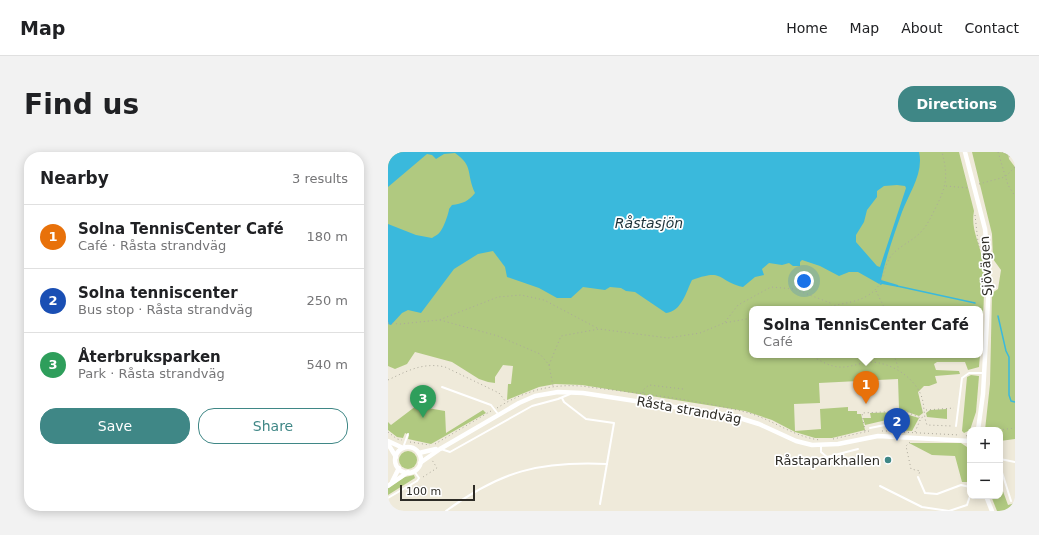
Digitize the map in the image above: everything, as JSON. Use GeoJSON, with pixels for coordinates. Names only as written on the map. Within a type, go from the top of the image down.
{"type":"FeatureCollection","features":[{"type":"Feature","properties":{"kind":"street","name":"Sjövägen"},"geometry":{"type":"LineString","coordinates":[[965,152],[985,229],[988,258],[989,283],[984,373],[978,427]]}},
{"type":"Feature","properties":{"kind":"street","name":"Råsta strandväg"},"geometry":{"type":"LineString","coordinates":[[420,462],[440,448],[528,398],[544,394],[572,392],[741,418],[796,441],[821,446],[870,437],[898,434],[967,440]]}},
{"type":"Feature","properties":{"kind":"street"},"geometry":{"type":"LineString","coordinates":[[388,441],[405,448],[414,448],[419,453],[420,462],[414,471],[408,472],[389,485]]}},
{"type":"Feature","properties":{"kind":"street"},"geometry":{"type":"LineString","coordinates":[[388,444],[396,457],[399,468],[389,485]]}},
{"type":"Feature","properties":{"kind":"street"},"geometry":{"type":"LineString","coordinates":[[396,457],[405,448]]}},
{"type":"Feature","properties":{"kind":"street","name":"Råsta strandväg"},"geometry":{"type":"LineString","coordinates":[[419,453],[440,448]]}},
{"type":"Feature","properties":{"kind":"street"},"geometry":{"type":"LineString","coordinates":[[399,468],[408,472]]}},
{"type":"Feature","properties":{"kind":"street"},"geometry":{"type":"LineString","coordinates":[[987,499],[992,511]]}},
{"type":"Feature","properties":{"kind":"lane"},"geometry":{"type":"LineString","coordinates":[[956,426],[962,378],[970,373],[984,373]]}},
{"type":"Feature","properties":{"kind":"lane"},"geometry":{"type":"LineString","coordinates":[[442,387],[491,405],[498,414]]}},
{"type":"Feature","properties":{"kind":"lane"},"geometry":{"type":"LineString","coordinates":[[440,448],[450,452],[532,406],[562,398],[572,392]]}},
{"type":"Feature","properties":{"kind":"lane"},"geometry":{"type":"LineString","coordinates":[[562,398],[564,402],[586,419],[614,423],[600,504]]}},
{"type":"Feature","properties":{"kind":"lane"},"geometry":{"type":"LineString","coordinates":[[870,430],[895,423],[898,434]]}},
{"type":"Feature","properties":{"kind":"lane"},"geometry":{"type":"LineString","coordinates":[[405,448],[404,445],[408,434]]}},
{"type":"Feature","properties":{"kind":"lane"},"geometry":{"type":"LineString","coordinates":[[821,446],[820,452],[827,457],[858,449]]}},
{"type":"Feature","properties":{"kind":"lane"},"geometry":{"type":"LineString","coordinates":[[1003,460],[1015,462]]}},
{"type":"Feature","properties":{"kind":"lane"},"geometry":{"type":"LineString","coordinates":[[446,511],[472,492],[491,483],[532,468],[558,464],[607,464]]}},
{"type":"Feature","properties":{"kind":"lane"},"geometry":{"type":"LineString","coordinates":[[388,498],[417,481],[419,478],[414,471]]}},
{"type":"Feature","properties":{"kind":"lane"},"geometry":{"type":"LineString","coordinates":[[1003,476],[1011,501]]}},
{"type":"Feature","properties":{"kind":"lane"},"geometry":{"type":"LineString","coordinates":[[918,477],[926,493],[937,494],[961,485],[967,486]]}},
{"type":"Feature","properties":{"kind":"lane"},"geometry":{"type":"LineString","coordinates":[[880,486],[922,507],[949,511],[967,505],[969,499]]}},
{"type":"Feature","properties":{"kind":"path"},"geometry":{"type":"LineString","coordinates":[[830,306],[834,304],[856,302],[881,285],[890,258],[898,248],[920,233],[930,220],[946,186],[946,166],[942,152]]}},
{"type":"Feature","properties":{"kind":"path"},"geometry":{"type":"LineString","coordinates":[[998,152],[1008,185],[1015,196]]}},
{"type":"Feature","properties":{"kind":"path"},"geometry":{"type":"LineString","coordinates":[[1002,152],[1013,155]]}},
{"type":"Feature","properties":{"kind":"path"},"geometry":{"type":"LineString","coordinates":[[946,186],[966,189],[1005,177],[1015,167]]}},
{"type":"Feature","properties":{"kind":"path"},"geometry":{"type":"LineString","coordinates":[[977,212],[975,221],[978,242],[985,256]]}},
{"type":"Feature","properties":{"kind":"path"},"geometry":{"type":"LineString","coordinates":[[724,323],[738,305],[770,287],[794,289],[834,304]]}},
{"type":"Feature","properties":{"kind":"path"},"geometry":{"type":"LineString","coordinates":[[875,290],[883,306]]}},
{"type":"Feature","properties":{"kind":"path"},"geometry":{"type":"LineString","coordinates":[[388,322],[393,324],[439,320],[498,297],[521,295],[544,300],[600,329]]}},
{"type":"Feature","properties":{"kind":"path"},"geometry":{"type":"LineString","coordinates":[[549,365],[561,336],[600,329],[668,338],[700,333],[724,323],[749,319]]}},
{"type":"Feature","properties":{"kind":"path"},"geometry":{"type":"LineString","coordinates":[[439,320],[505,339],[540,354],[549,365],[554,386]]}},
{"type":"Feature","properties":{"kind":"path"},"geometry":{"type":"LineString","coordinates":[[816,358],[838,367],[853,366],[868,362],[899,370]]}},
{"type":"Feature","properties":{"kind":"path"},"geometry":{"type":"LineString","coordinates":[[895,358],[899,370],[915,385],[922,396],[925,410],[924,417],[927,425],[956,426],[956,435]]}},
{"type":"Feature","properties":{"kind":"path"},"geometry":{"type":"LineString","coordinates":[[388,380],[413,368],[435,365],[445,367],[499,393],[510,407]]}},
{"type":"Feature","properties":{"kind":"path"},"geometry":{"type":"LineString","coordinates":[[642,402],[645,387],[649,385],[683,389]]}},
{"type":"Feature","properties":{"kind":"path"},"geometry":{"type":"LineString","coordinates":[[388,432],[397,439],[431,446],[506,402],[532,391],[554,386],[581,386],[725,408],[751,414],[796,434],[821,440]]}},
{"type":"Feature","properties":{"kind":"path"},"geometry":{"type":"LineString","coordinates":[[925,410],[959,407]]}},
{"type":"Feature","properties":{"kind":"path"},"geometry":{"type":"LineString","coordinates":[[865,431],[862,413],[904,411],[920,418],[924,417]]}},
{"type":"Feature","properties":{"kind":"path"},"geometry":{"type":"LineString","coordinates":[[915,432],[920,418]]}},
{"type":"Feature","properties":{"kind":"path"},"geometry":{"type":"LineString","coordinates":[[1003,429],[1015,428]]}},
{"type":"Feature","properties":{"kind":"path"},"geometry":{"type":"LineString","coordinates":[[831,439],[870,430]]}},
{"type":"Feature","properties":{"kind":"path"},"geometry":{"type":"LineString","coordinates":[[878,431],[898,434],[915,432],[967,436],[966,433]]}},
{"type":"Feature","properties":{"kind":"path"},"geometry":{"type":"LineString","coordinates":[[910,442],[906,446],[911,469],[920,471]]}},
{"type":"Feature","properties":{"kind":"path"},"geometry":{"type":"LineString","coordinates":[[417,481],[437,468],[430,456]]}},
{"type":"Feature","properties":{"kind":"green space"},"geometry":{"type":"Polygon","coordinates":[[[388,152],[959,152],[974,211],[973,218],[975,232],[981,251],[984,276],[983,312],[983,306],[749,306],[749,358],[980,358],[979,367],[968,370],[965,362],[937,362],[934,364],[936,370],[959,371],[960,374],[935,376],[937,383],[924,386],[918,392],[923,413],[919,416],[899,409],[898,379],[819,383],[820,403],[794,404],[795,431],[821,429],[820,409],[848,407],[848,411],[857,411],[857,414],[861,414],[865,430],[832,438],[815,438],[795,432],[772,420],[745,411],[582,385],[555,384],[539,387],[507,400],[508,384],[511,384],[513,366],[503,365],[495,377],[495,383],[479,379],[452,362],[415,352],[407,364],[395,369],[388,366],[388,152]]]}},
{"type":"Feature","properties":{"kind":"green space"},"geometry":{"type":"Polygon","coordinates":[[[972,152],[1008,152],[1009,159],[1015,167],[1015,439],[1003,441],[1003,427],[985,427],[990,384],[992,293],[998,289],[1001,270],[993,259],[992,234],[972,152]]]}},
{"type":"Feature","properties":{"kind":"green space"},"geometry":{"type":"Polygon","coordinates":[[[971,375],[979,376],[976,412],[971,427],[967,427],[967,432],[964,433],[962,431],[967,377],[971,375]]]}},
{"type":"Feature","properties":{"kind":"green space"},"geometry":{"type":"Polygon","coordinates":[[[416,406],[445,411],[446,433],[483,410],[486,413],[431,444],[408,439],[409,435],[405,433],[403,438],[397,437],[388,430],[388,422],[391,425],[416,406]]]}},
{"type":"Feature","properties":{"kind":"green space"},"geometry":{"type":"Polygon","coordinates":[[[947,409],[947,419],[927,417],[926,413],[930,410],[947,409]]]}},
{"type":"Feature","properties":{"kind":"green space"},"geometry":{"type":"Polygon","coordinates":[[[899,412],[919,418],[912,431],[899,430],[895,418],[865,425],[863,418],[871,418],[870,413],[899,412]]]}},
{"type":"Feature","properties":{"kind":"green space"},"geometry":{"type":"Polygon","coordinates":[[[909,443],[961,443],[967,447],[967,482],[962,482],[955,456],[932,455],[909,443]]]}},
{"type":"Feature","properties":{"kind":"green space"},"geometry":{"type":"Polygon","coordinates":[[[408,451],[414,454],[417,460],[414,466],[408,469],[402,466],[399,460],[402,454],[408,451]]]}},
{"type":"Feature","properties":{"kind":"green space"},"geometry":{"type":"Polygon","coordinates":[[[414,475],[415,478],[388,495],[388,488],[405,477],[414,475]]]}},
{"type":"Feature","properties":{"kind":"green space"},"geometry":{"type":"Polygon","coordinates":[[[1003,491],[1008,505],[1015,503],[1015,511],[997,511],[992,499],[1003,499],[1003,491]]]}},
{"type":"Feature","properties":{"kind":"water","name":"Råstasjön"},"geometry":{"type":"Polygon","coordinates":[[[388,152],[919,152],[920,160],[918,175],[902,212],[881,280],[898,285],[898,287],[881,285],[858,272],[849,272],[839,276],[820,266],[802,260],[800,262],[800,266],[793,266],[789,263],[782,265],[769,263],[762,269],[764,275],[755,277],[743,287],[715,275],[692,280],[680,305],[671,312],[666,313],[635,292],[626,291],[621,288],[610,287],[605,290],[583,287],[571,298],[557,298],[539,288],[507,277],[505,267],[493,251],[478,254],[454,269],[421,313],[408,310],[402,313],[391,325],[388,324],[388,224],[416,235],[432,238],[441,230],[452,205],[465,202],[475,193],[465,162],[455,153],[444,154],[436,159],[432,155],[427,154],[388,187],[388,152]],[[884,186],[877,191],[877,197],[867,210],[864,222],[856,235],[856,242],[877,266],[880,267],[906,188],[905,186],[884,186]]]}},
{"type":"Feature","properties":{"kind":"waterway"},"geometry":{"type":"LineString","coordinates":[[897,286],[975,303]]}},
{"type":"Feature","properties":{"kind":"waterway"},"geometry":{"type":"LineString","coordinates":[[998,316],[1006,351],[1009,357],[1009,395],[1011,401],[1015,402]]}},
{"type":"Feature","properties":{"kind":"place","name":"Solna TennisCenter Café"},"geometry":{"type":"Point","coordinates":[866,404]}},
{"type":"Feature","properties":{"kind":"place","name":"Återbruksparken"},"geometry":{"type":"Point","coordinates":[423,418]}},
{"type":"Feature","properties":{"kind":"place","name":"Solna tenniscenter"},"geometry":{"type":"Point","coordinates":[897,441]}},
{"type":"Feature","properties":{"kind":"place","name":"Råstaparkhallen"},"geometry":{"type":"Point","coordinates":[888,460]}}]}
